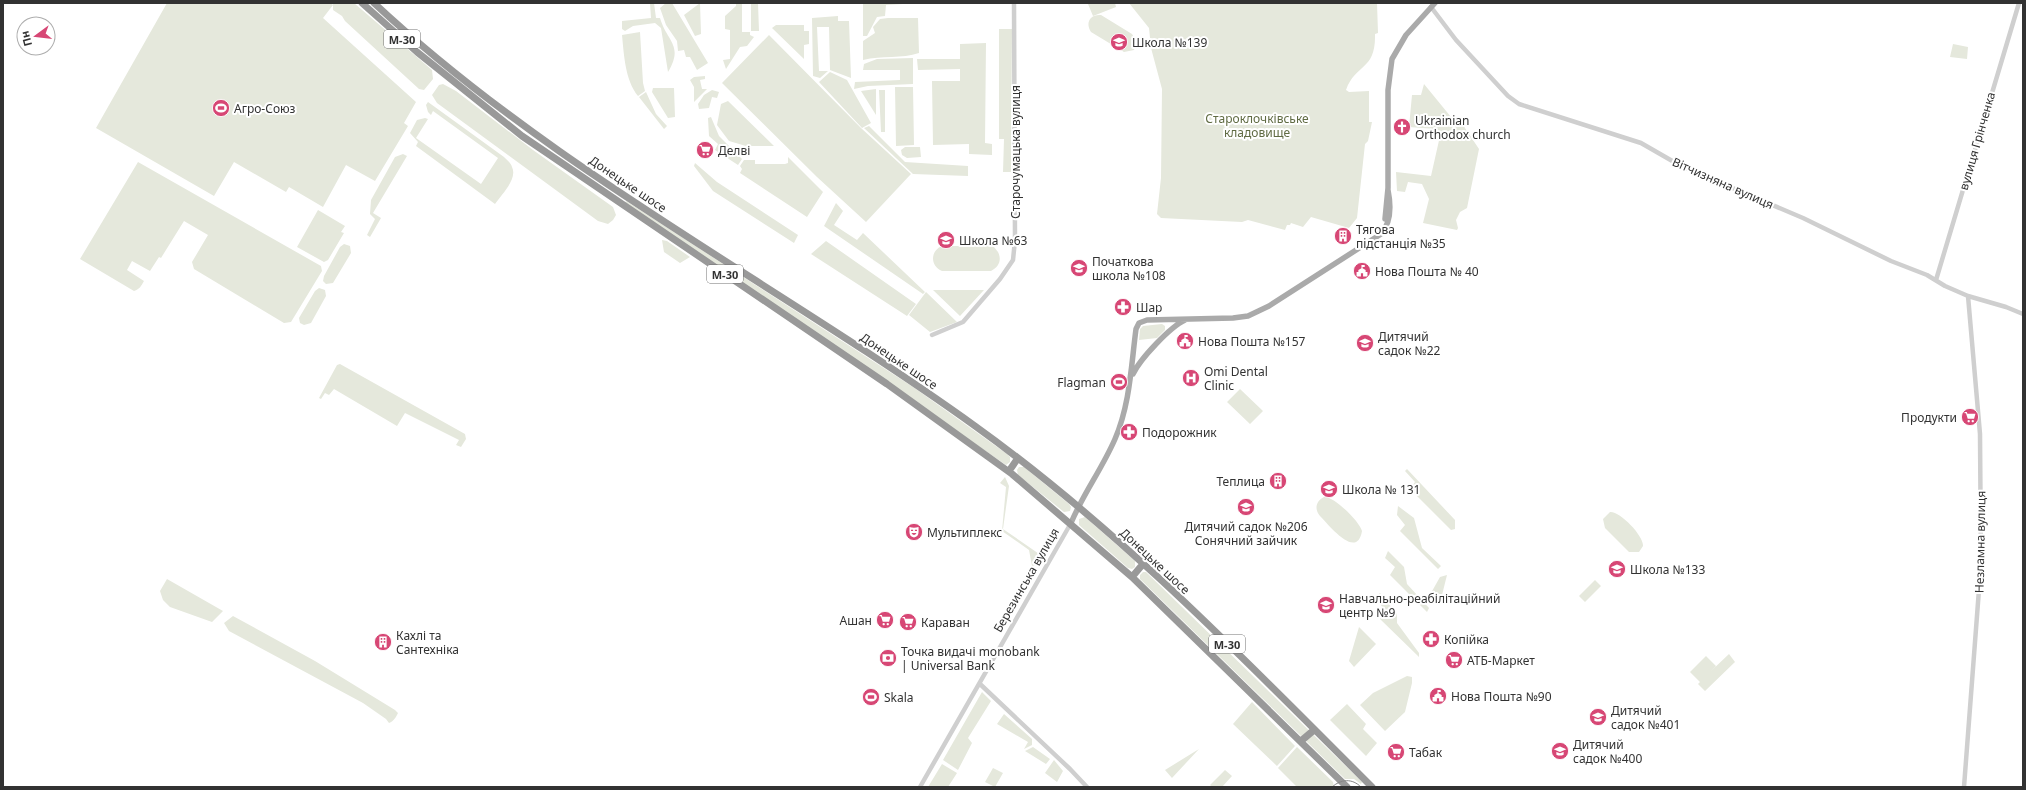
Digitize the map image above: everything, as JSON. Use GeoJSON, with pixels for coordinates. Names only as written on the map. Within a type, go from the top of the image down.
{"type":"FeatureCollection","features":[{"type":"Feature","properties":{"kind":"highway","name":"Донецьке шосе"},"geometry":{"type":"LineString","coordinates":[[362,3],[417,52],[522,136],[894,389],[1009,471],[1132,577],[1301,741],[1345,786]]}},
{"type":"Feature","properties":{"kind":"highway","name":"Донецьке шосе"},"geometry":{"type":"LineString","coordinates":[[374,3],[480,94],[527,129],[607,184],[895,372],[1018,458],[1078,506],[1143,564],[1372,787]]}},
{"type":"Feature","properties":{"kind":"highway"},"geometry":{"type":"LineString","coordinates":[[1009,471],[1018,458]]}},
{"type":"Feature","properties":{"kind":"highway"},"geometry":{"type":"LineString","coordinates":[[1132,577],[1143,564]]}},
{"type":"Feature","properties":{"kind":"highway"},"geometry":{"type":"LineString","coordinates":[[1301,741],[1314,730]]}},
{"type":"Feature","properties":{"kind":"main road"},"geometry":{"type":"LineString","coordinates":[[1160,320],[1239,318],[1254,314],[1276,302],[1371,238],[1381,234],[1388,224],[1390,207],[1388,190],[1388,90],[1392,59],[1406,35],[1433,5]]}},
{"type":"Feature","properties":{"kind":"main road","name":"Березинська вулиця"},"geometry":{"type":"LineString","coordinates":[[1132,376],[1148,353],[1177,325],[1188,319]]}},
{"type":"Feature","properties":{"kind":"main road","name":"Березинська вулиця"},"geometry":{"type":"LineString","coordinates":[[1071,524],[1078,506],[1114,440],[1123,417],[1132,376],[1136,329],[1139,323],[1146,320],[1160,320]]}},
{"type":"Feature","properties":{"kind":"main road"},"geometry":{"type":"LineString","coordinates":[[1160,320],[1168,326],[1167,334]]}},
{"type":"Feature","properties":{"kind":"main road"},"geometry":{"type":"LineString","coordinates":[[1134,351],[1141,356],[1148,353]]}},
{"type":"Feature","properties":{"kind":"street","name":"Старочумацька вулиця"},"geometry":{"type":"LineString","coordinates":[[932,335],[963,322],[1000,279],[1013,260],[1015,240],[1014,3]]}},
{"type":"Feature","properties":{"kind":"street","name":"вулиця Грінченка"},"geometry":{"type":"LineString","coordinates":[[1936,280],[2019,3]]}},
{"type":"Feature","properties":{"kind":"street","name":"Вітчизняна вулиця"},"geometry":{"type":"LineString","coordinates":[[1433,5],[1456,40],[1508,96],[1519,104],[1641,143],[1681,166],[1803,218],[1891,261],[1936,280],[1968,296],[2006,307],[2023,314]]}},
{"type":"Feature","properties":{"kind":"street","name":"Незламна вулиця"},"geometry":{"type":"LineString","coordinates":[[1964,787],[1981,563],[1980,434],[1968,296]]}},
{"type":"Feature","properties":{"kind":"street","name":"Березинська вулиця"},"geometry":{"type":"LineString","coordinates":[[920,787],[1071,524]]}},
{"type":"Feature","properties":{"kind":"street"},"geometry":{"type":"LineString","coordinates":[[980,684],[1070,768],[1087,787]]}},
{"type":"Feature","properties":{"kind":"green space","name":"Агро-Союз"},"geometry":{"type":"Polygon","coordinates":[[[167,3],[331,3],[333,5],[323,18],[416,102],[404,123],[408,126],[375,181],[346,165],[323,207],[289,187],[286,192],[234,162],[214,196],[96,128],[167,3]]]}},
{"type":"Feature","properties":{"kind":"green space"},"geometry":{"type":"Polygon","coordinates":[[[333,3],[354,3],[432,70],[433,79],[424,90],[419,89],[345,21],[342,16],[333,10],[333,3]]]}},
{"type":"Feature","properties":{"kind":"green space"},"geometry":{"type":"Polygon","coordinates":[[[650,3],[654,3],[656,18],[660,18],[673,44],[673,63],[668,72],[661,28],[655,23],[633,26],[625,31],[622,29],[622,21],[651,18],[650,3]]]}},
{"type":"Feature","properties":{"kind":"green space"},"geometry":{"type":"Polygon","coordinates":[[[666,3],[672,3],[708,63],[697,70],[690,57],[686,57],[684,50],[678,51],[677,41],[666,25],[660,8],[666,3]]]}},
{"type":"Feature","properties":{"kind":"green space"},"geometry":{"type":"Polygon","coordinates":[[[700,3],[701,34],[695,36],[684,15],[700,3]]]}},
{"type":"Feature","properties":{"kind":"green space"},"geometry":{"type":"Polygon","coordinates":[[[736,3],[742,3],[742,32],[750,32],[750,35],[754,37],[747,46],[740,47],[726,69],[723,60],[730,59],[730,30],[725,29],[725,16],[736,6],[736,3]]]}},
{"type":"Feature","properties":{"kind":"green space"},"geometry":{"type":"Polygon","coordinates":[[[751,3],[758,3],[759,31],[751,31],[751,3]]]}},
{"type":"Feature","properties":{"kind":"green space"},"geometry":{"type":"Polygon","coordinates":[[[863,3],[903,4],[886,5],[885,16],[877,17],[867,36],[863,36],[863,3]]]}},
{"type":"Feature","properties":{"kind":"green space"},"geometry":{"type":"Polygon","coordinates":[[[1115,3],[1116,7],[1093,16],[1088,4],[1115,3]]]}},
{"type":"Feature","properties":{"kind":"green space","name":"Староклочківське кладовище"},"geometry":{"type":"Polygon","coordinates":[[[1129,3],[1377,3],[1378,33],[1375,34],[1372,55],[1365,66],[1350,81],[1346,90],[1349,92],[1369,91],[1369,122],[1372,122],[1368,141],[1365,144],[1357,218],[1349,228],[1311,217],[1303,227],[1291,223],[1290,225],[1287,225],[1285,230],[1248,220],[1242,222],[1161,218],[1157,214],[1161,178],[1162,89],[1151,48],[1149,28],[1129,3]]]}},
{"type":"Feature","properties":{"kind":"green space"},"geometry":{"type":"Polygon","coordinates":[[[1101,15],[1132,34],[1137,43],[1134,50],[1124,52],[1091,32],[1088,25],[1091,18],[1101,15]]]}},
{"type":"Feature","properties":{"kind":"green space"},"geometry":{"type":"Polygon","coordinates":[[[838,16],[838,21],[849,21],[851,78],[830,70],[829,27],[817,27],[819,71],[828,71],[820,78],[813,76],[812,18],[838,16]]]}},
{"type":"Feature","properties":{"kind":"green space"},"geometry":{"type":"Polygon","coordinates":[[[918,18],[919,53],[906,56],[863,60],[863,41],[875,33],[873,27],[880,19],[918,18]]]}},
{"type":"Feature","properties":{"kind":"green space"},"geometry":{"type":"Polygon","coordinates":[[[776,25],[804,25],[804,31],[809,31],[809,44],[804,45],[804,59],[772,28],[776,25]]]}},
{"type":"Feature","properties":{"kind":"green space"},"geometry":{"type":"Polygon","coordinates":[[[999,29],[1012,29],[1011,172],[1003,172],[1004,139],[999,139],[999,29]]]}},
{"type":"Feature","properties":{"kind":"green space"},"geometry":{"type":"Polygon","coordinates":[[[640,32],[643,83],[645,91],[638,96],[630,83],[622,35],[640,32]]]}},
{"type":"Feature","properties":{"kind":"green space"},"geometry":{"type":"Polygon","coordinates":[[[769,35],[861,128],[911,174],[866,222],[817,177],[722,83],[769,35]]]}},
{"type":"Feature","properties":{"kind":"green space"},"geometry":{"type":"Polygon","coordinates":[[[986,43],[985,143],[992,144],[992,155],[969,154],[969,144],[933,145],[932,81],[960,81],[960,69],[918,70],[917,59],[960,59],[960,44],[986,43]]]}},
{"type":"Feature","properties":{"kind":"green space"},"geometry":{"type":"Polygon","coordinates":[[[1953,44],[1968,47],[1967,59],[1950,57],[1953,44]]]}},
{"type":"Feature","properties":{"kind":"green space"},"geometry":{"type":"Polygon","coordinates":[[[913,58],[913,84],[868,86],[854,89],[855,82],[900,80],[900,70],[863,70],[864,64],[877,59],[913,58]]]}},
{"type":"Feature","properties":{"kind":"green space"},"geometry":{"type":"Polygon","coordinates":[[[830,72],[847,80],[871,123],[862,128],[819,82],[830,72]]]}},
{"type":"Feature","properties":{"kind":"green space"},"geometry":{"type":"Polygon","coordinates":[[[705,76],[705,79],[700,80],[702,89],[707,89],[694,102],[694,87],[690,80],[694,77],[705,76]]]}},
{"type":"Feature","properties":{"kind":"green space"},"geometry":{"type":"Polygon","coordinates":[[[443,84],[456,91],[533,150],[613,207],[616,215],[613,220],[608,224],[598,221],[437,103],[432,95],[439,85],[443,84]]]}},
{"type":"Feature","properties":{"kind":"green space"},"geometry":{"type":"Polygon","coordinates":[[[1424,84],[1451,117],[1459,119],[1479,149],[1467,208],[1460,212],[1456,220],[1457,230],[1423,223],[1429,199],[1422,184],[1408,182],[1405,192],[1397,191],[1396,172],[1431,176],[1440,136],[1436,129],[1409,127],[1412,95],[1421,95],[1424,84]]]}},
{"type":"Feature","properties":{"kind":"green space"},"geometry":{"type":"Polygon","coordinates":[[[895,87],[913,87],[914,145],[896,146],[895,87]]]}},
{"type":"Feature","properties":{"kind":"green space"},"geometry":{"type":"Polygon","coordinates":[[[653,88],[674,88],[675,117],[668,118],[652,92],[653,88]]]}},
{"type":"Feature","properties":{"kind":"green space"},"geometry":{"type":"Polygon","coordinates":[[[876,89],[876,115],[861,91],[876,89]]]}},
{"type":"Feature","properties":{"kind":"green space"},"geometry":{"type":"Polygon","coordinates":[[[712,90],[719,92],[717,98],[712,97],[709,108],[699,109],[698,104],[704,95],[712,90]]]}},
{"type":"Feature","properties":{"kind":"green space"},"geometry":{"type":"Polygon","coordinates":[[[879,90],[885,90],[885,132],[881,132],[879,90]]]}},
{"type":"Feature","properties":{"kind":"green space"},"geometry":{"type":"Polygon","coordinates":[[[646,92],[656,114],[667,126],[664,129],[639,97],[646,92]]]}},
{"type":"Feature","properties":{"kind":"green space"},"geometry":{"type":"Polygon","coordinates":[[[728,101],[774,146],[746,146],[729,141],[717,125],[721,104],[728,101]]]}},
{"type":"Feature","properties":{"kind":"green space"},"geometry":{"type":"Polygon","coordinates":[[[428,102],[504,157],[511,164],[513,177],[511,182],[495,204],[416,146],[418,142],[410,133],[417,120],[425,118],[428,119],[416,138],[481,184],[498,158],[433,111],[431,115],[428,112],[426,105],[428,102]]]}},
{"type":"Feature","properties":{"kind":"green space"},"geometry":{"type":"Polygon","coordinates":[[[711,117],[719,136],[742,159],[738,165],[715,150],[718,144],[709,136],[708,118],[711,117]]]}},
{"type":"Feature","properties":{"kind":"green space"},"geometry":{"type":"Polygon","coordinates":[[[869,126],[905,162],[968,166],[968,176],[913,174],[864,128],[869,126]]]}},
{"type":"Feature","properties":{"kind":"green space"},"geometry":{"type":"Polygon","coordinates":[[[905,147],[920,147],[921,157],[907,158],[902,155],[901,150],[905,147]]]}},
{"type":"Feature","properties":{"kind":"green space"},"geometry":{"type":"Polygon","coordinates":[[[403,154],[407,156],[373,213],[381,218],[370,237],[367,235],[375,219],[370,214],[371,200],[395,157],[403,154]]]}},
{"type":"Feature","properties":{"kind":"green space"},"geometry":{"type":"Polygon","coordinates":[[[788,157],[823,192],[807,217],[740,173],[742,169],[740,166],[744,160],[755,160],[755,164],[785,164],[788,163],[788,157]]]}},
{"type":"Feature","properties":{"kind":"green space"},"geometry":{"type":"Polygon","coordinates":[[[138,162],[321,266],[322,271],[291,322],[284,323],[194,269],[192,262],[208,235],[184,221],[161,258],[159,257],[150,271],[132,261],[127,270],[144,281],[139,288],[134,291],[80,259],[138,162]]]}},
{"type":"Feature","properties":{"kind":"green space"},"geometry":{"type":"Polygon","coordinates":[[[695,163],[717,182],[798,235],[794,243],[713,191],[694,166],[695,163]]]}},
{"type":"Feature","properties":{"kind":"green space"},"geometry":{"type":"Polygon","coordinates":[[[626,201],[913,387],[1007,454],[1010,457],[1010,462],[1006,465],[1003,463],[625,203],[626,201]]]}},
{"type":"Feature","properties":{"kind":"green space"},"geometry":{"type":"Polygon","coordinates":[[[836,203],[843,211],[834,225],[857,240],[863,233],[925,292],[923,294],[824,226],[836,203]]]}},
{"type":"Feature","properties":{"kind":"green space"},"geometry":{"type":"Polygon","coordinates":[[[318,210],[345,226],[341,232],[344,233],[328,260],[324,262],[297,247],[318,210]]]}},
{"type":"Feature","properties":{"kind":"green space"},"geometry":{"type":"Polygon","coordinates":[[[662,240],[667,241],[690,257],[680,263],[664,252],[662,240]]]}},
{"type":"Feature","properties":{"kind":"green space"},"geometry":{"type":"Polygon","coordinates":[[[826,241],[916,304],[907,316],[811,254],[826,241]]]}},
{"type":"Feature","properties":{"kind":"green space"},"geometry":{"type":"Polygon","coordinates":[[[344,244],[350,246],[351,253],[333,283],[326,284],[323,281],[324,276],[340,247],[344,244]]]}},
{"type":"Feature","properties":{"kind":"green space"},"geometry":{"type":"Polygon","coordinates":[[[942,246],[994,247],[998,252],[1000,260],[996,267],[991,271],[942,271],[935,266],[933,258],[935,251],[942,246]]]}},
{"type":"Feature","properties":{"kind":"green space"},"geometry":{"type":"Polygon","coordinates":[[[319,288],[325,290],[326,296],[311,323],[304,325],[300,323],[299,318],[315,291],[319,288]]]}},
{"type":"Feature","properties":{"kind":"green space"},"geometry":{"type":"Polygon","coordinates":[[[933,290],[984,290],[960,316],[933,290]]]}},
{"type":"Feature","properties":{"kind":"green space"},"geometry":{"type":"Polygon","coordinates":[[[926,292],[957,322],[930,332],[909,315],[926,292]]]}},
{"type":"Feature","properties":{"kind":"green space"},"geometry":{"type":"Polygon","coordinates":[[[1162,324],[1165,326],[1165,330],[1157,338],[1139,340],[1140,329],[1143,326],[1162,324]]]}},
{"type":"Feature","properties":{"kind":"green space"},"geometry":{"type":"Polygon","coordinates":[[[340,364],[465,434],[466,439],[461,447],[456,445],[459,440],[405,413],[397,426],[334,389],[329,395],[325,393],[321,399],[319,398],[337,365],[340,364]]]}},
{"type":"Feature","properties":{"kind":"green space"},"geometry":{"type":"Polygon","coordinates":[[[1240,389],[1263,411],[1250,424],[1227,402],[1240,389]]]}},
{"type":"Feature","properties":{"kind":"green space"},"geometry":{"type":"Polygon","coordinates":[[[1019,467],[1024,467],[1069,504],[1071,507],[1070,511],[1064,512],[1018,475],[1017,470],[1019,467]]]}},
{"type":"Feature","properties":{"kind":"green space"},"geometry":{"type":"Polygon","coordinates":[[[1407,469],[1455,520],[1455,529],[1451,530],[1410,489],[1415,482],[1405,471],[1407,469]]]}},
{"type":"Feature","properties":{"kind":"green space"},"geometry":{"type":"Polygon","coordinates":[[[1005,477],[1009,486],[1003,529],[1045,558],[1042,563],[1032,566],[1029,550],[1002,531],[1006,487],[1000,483],[1005,477]]]}},
{"type":"Feature","properties":{"kind":"green space"},"geometry":{"type":"Polygon","coordinates":[[[1324,497],[1340,505],[1357,522],[1362,531],[1359,539],[1354,542],[1349,542],[1342,538],[1320,516],[1317,511],[1317,505],[1324,497]]]}},
{"type":"Feature","properties":{"kind":"green space"},"geometry":{"type":"Polygon","coordinates":[[[1398,506],[1414,518],[1422,548],[1441,566],[1438,569],[1400,531],[1405,525],[1397,515],[1398,506]]]}},
{"type":"Feature","properties":{"kind":"green space"},"geometry":{"type":"Polygon","coordinates":[[[1610,512],[1620,515],[1640,536],[1643,546],[1639,552],[1629,552],[1605,528],[1603,519],[1610,512]]]}},
{"type":"Feature","properties":{"kind":"green space"},"geometry":{"type":"Polygon","coordinates":[[[1085,517],[1135,561],[1135,567],[1132,569],[1128,568],[1079,525],[1079,519],[1085,517]]]}},
{"type":"Feature","properties":{"kind":"green space"},"geometry":{"type":"Polygon","coordinates":[[[1388,551],[1404,567],[1407,584],[1429,608],[1427,612],[1390,575],[1395,567],[1385,558],[1388,551]]]}},
{"type":"Feature","properties":{"kind":"green space"},"geometry":{"type":"Polygon","coordinates":[[[1143,572],[1146,572],[1362,782],[1361,784],[1354,779],[1345,779],[1140,579],[1140,575],[1143,572]]]}},
{"type":"Feature","properties":{"kind":"green space"},"geometry":{"type":"Polygon","coordinates":[[[1447,575],[1440,603],[1431,593],[1440,577],[1447,575]]]}},
{"type":"Feature","properties":{"kind":"green space"},"geometry":{"type":"Polygon","coordinates":[[[167,579],[223,611],[212,622],[170,607],[163,600],[160,591],[167,579]]]}},
{"type":"Feature","properties":{"kind":"green space"},"geometry":{"type":"Polygon","coordinates":[[[1595,580],[1601,586],[1585,602],[1579,596],[1595,580]]]}},
{"type":"Feature","properties":{"kind":"green space"},"geometry":{"type":"Polygon","coordinates":[[[1380,593],[1397,614],[1397,623],[1419,653],[1419,657],[1380,619],[1385,610],[1375,598],[1380,593]]]}},
{"type":"Feature","properties":{"kind":"green space"},"geometry":{"type":"Polygon","coordinates":[[[233,616],[315,661],[395,710],[398,713],[396,717],[389,723],[386,719],[363,703],[229,631],[224,623],[233,616]]]}},
{"type":"Feature","properties":{"kind":"green space"},"geometry":{"type":"Polygon","coordinates":[[[1359,627],[1376,644],[1354,667],[1349,661],[1359,627]]]}},
{"type":"Feature","properties":{"kind":"green space"},"geometry":{"type":"Polygon","coordinates":[[[1729,654],[1735,662],[1705,691],[1698,684],[1700,682],[1690,672],[1706,656],[1716,666],[1710,672],[1729,654]]]}},
{"type":"Feature","properties":{"kind":"green space"},"geometry":{"type":"Polygon","coordinates":[[[1407,676],[1412,677],[1412,683],[1405,712],[1385,731],[1360,705],[1373,693],[1407,676]]]}},
{"type":"Feature","properties":{"kind":"green space"},"geometry":{"type":"Polygon","coordinates":[[[982,692],[991,701],[968,738],[972,743],[958,770],[943,760],[982,692]]]}},
{"type":"Feature","properties":{"kind":"green space"},"geometry":{"type":"Polygon","coordinates":[[[1252,702],[1295,746],[1277,766],[1233,724],[1252,702]]]}},
{"type":"Feature","properties":{"kind":"green space"},"geometry":{"type":"Polygon","coordinates":[[[1347,704],[1366,724],[1363,729],[1377,743],[1366,756],[1330,720],[1347,704]]]}},
{"type":"Feature","properties":{"kind":"green space"},"geometry":{"type":"Polygon","coordinates":[[[1004,714],[1032,739],[1032,745],[1024,749],[1028,742],[997,724],[1004,714]]]}},
{"type":"Feature","properties":{"kind":"green space"},"geometry":{"type":"Polygon","coordinates":[[[1033,747],[1050,759],[1046,764],[1025,751],[1033,747]]]}},
{"type":"Feature","properties":{"kind":"green space"},"geometry":{"type":"Polygon","coordinates":[[[1297,747],[1333,782],[1334,787],[1297,787],[1278,768],[1297,747]]]}},
{"type":"Feature","properties":{"kind":"green space"},"geometry":{"type":"Polygon","coordinates":[[[1199,749],[1172,778],[1165,770],[1199,749]]]}},
{"type":"Feature","properties":{"kind":"green space"},"geometry":{"type":"Polygon","coordinates":[[[1054,760],[1063,771],[1057,782],[1045,773],[1054,760]]]}},
{"type":"Feature","properties":{"kind":"green space"},"geometry":{"type":"Polygon","coordinates":[[[942,764],[957,773],[948,787],[928,787],[942,764]]]}},
{"type":"Feature","properties":{"kind":"green space"},"geometry":{"type":"Polygon","coordinates":[[[993,768],[1003,773],[995,787],[985,782],[993,768]]]}},
{"type":"Feature","properties":{"kind":"green space"},"geometry":{"type":"Polygon","coordinates":[[[1225,770],[1232,776],[1222,787],[1212,787],[1210,785],[1225,770]]]}},
{"type":"Feature","properties":{"kind":"tram line"},"geometry":{"type":"LineString","coordinates":[[1332,787],[1343,781],[1354,782],[1361,787]]}},
{"type":"Feature","properties":{"kind":"place","name":"Школа №139"},"geometry":{"type":"Point","coordinates":[1119,42]}},
{"type":"Feature","properties":{"kind":"place","name":"Агро-Союз"},"geometry":{"type":"Point","coordinates":[221,108]}},
{"type":"Feature","properties":{"kind":"place","name":"Ukrainian Orthodox church"},"geometry":{"type":"Point","coordinates":[1402,127]}},
{"type":"Feature","properties":{"kind":"place","name":"Делві"},"geometry":{"type":"Point","coordinates":[705,150]}},
{"type":"Feature","properties":{"kind":"place","name":"Тягова пiдстанцiя №35"},"geometry":{"type":"Point","coordinates":[1343,236]}},
{"type":"Feature","properties":{"kind":"place","name":"Школа №63"},"geometry":{"type":"Point","coordinates":[946,240]}},
{"type":"Feature","properties":{"kind":"place","name":"Початкова школа №108"},"geometry":{"type":"Point","coordinates":[1079,268]}},
{"type":"Feature","properties":{"kind":"place","name":"Нова Пошта № 40"},"geometry":{"type":"Point","coordinates":[1362,271]}},
{"type":"Feature","properties":{"kind":"place","name":"Шар"},"geometry":{"type":"Point","coordinates":[1123,307]}},
{"type":"Feature","properties":{"kind":"place","name":"Нова Пошта №157"},"geometry":{"type":"Point","coordinates":[1185,341]}},
{"type":"Feature","properties":{"kind":"place","name":"Дитячий садок №22"},"geometry":{"type":"Point","coordinates":[1365,343]}},
{"type":"Feature","properties":{"kind":"place","name":"Omi Dental Clinic"},"geometry":{"type":"Point","coordinates":[1191,378]}},
{"type":"Feature","properties":{"kind":"place","name":"Flagman"},"geometry":{"type":"Point","coordinates":[1119,382]}},
{"type":"Feature","properties":{"kind":"place","name":"Продукти"},"geometry":{"type":"Point","coordinates":[1970,417]}},
{"type":"Feature","properties":{"kind":"place","name":"Подорожник"},"geometry":{"type":"Point","coordinates":[1129,432]}},
{"type":"Feature","properties":{"kind":"place","name":"Теплица"},"geometry":{"type":"Point","coordinates":[1278,481]}},
{"type":"Feature","properties":{"kind":"place","name":"Школа № 131"},"geometry":{"type":"Point","coordinates":[1329,489]}},
{"type":"Feature","properties":{"kind":"place","name":"Дитячий садок №206 Сонячний зайчик"},"geometry":{"type":"Point","coordinates":[1246,507]}},
{"type":"Feature","properties":{"kind":"place","name":"Мультиплекс"},"geometry":{"type":"Point","coordinates":[914,532]}},
{"type":"Feature","properties":{"kind":"place","name":"Школа №133"},"geometry":{"type":"Point","coordinates":[1617,569]}},
{"type":"Feature","properties":{"kind":"place","name":"Навчально-реабілітаційний центр №9"},"geometry":{"type":"Point","coordinates":[1326,605]}},
{"type":"Feature","properties":{"kind":"place","name":"Ашан"},"geometry":{"type":"Point","coordinates":[885,620]}},
{"type":"Feature","properties":{"kind":"place","name":"Караван"},"geometry":{"type":"Point","coordinates":[908,622]}},
{"type":"Feature","properties":{"kind":"place","name":"Копійка"},"geometry":{"type":"Point","coordinates":[1431,639]}},
{"type":"Feature","properties":{"kind":"place","name":"Кахлі та Сантехніка"},"geometry":{"type":"Point","coordinates":[383,642]}},
{"type":"Feature","properties":{"kind":"place","name":"Точка видачі monobank | Universal Bank"},"geometry":{"type":"Point","coordinates":[888,658]}},
{"type":"Feature","properties":{"kind":"place","name":"АТБ-Маркет"},"geometry":{"type":"Point","coordinates":[1454,660]}},
{"type":"Feature","properties":{"kind":"place","name":"Нова Пошта №90"},"geometry":{"type":"Point","coordinates":[1438,696]}},
{"type":"Feature","properties":{"kind":"place","name":"Skala"},"geometry":{"type":"Point","coordinates":[871,697]}},
{"type":"Feature","properties":{"kind":"place","name":"Дитячий садок №401"},"geometry":{"type":"Point","coordinates":[1598,717]}},
{"type":"Feature","properties":{"kind":"place","name":"Дитячий садок №400"},"geometry":{"type":"Point","coordinates":[1560,751]}},
{"type":"Feature","properties":{"kind":"place","name":"Табак"},"geometry":{"type":"Point","coordinates":[1396,752]}}]}
